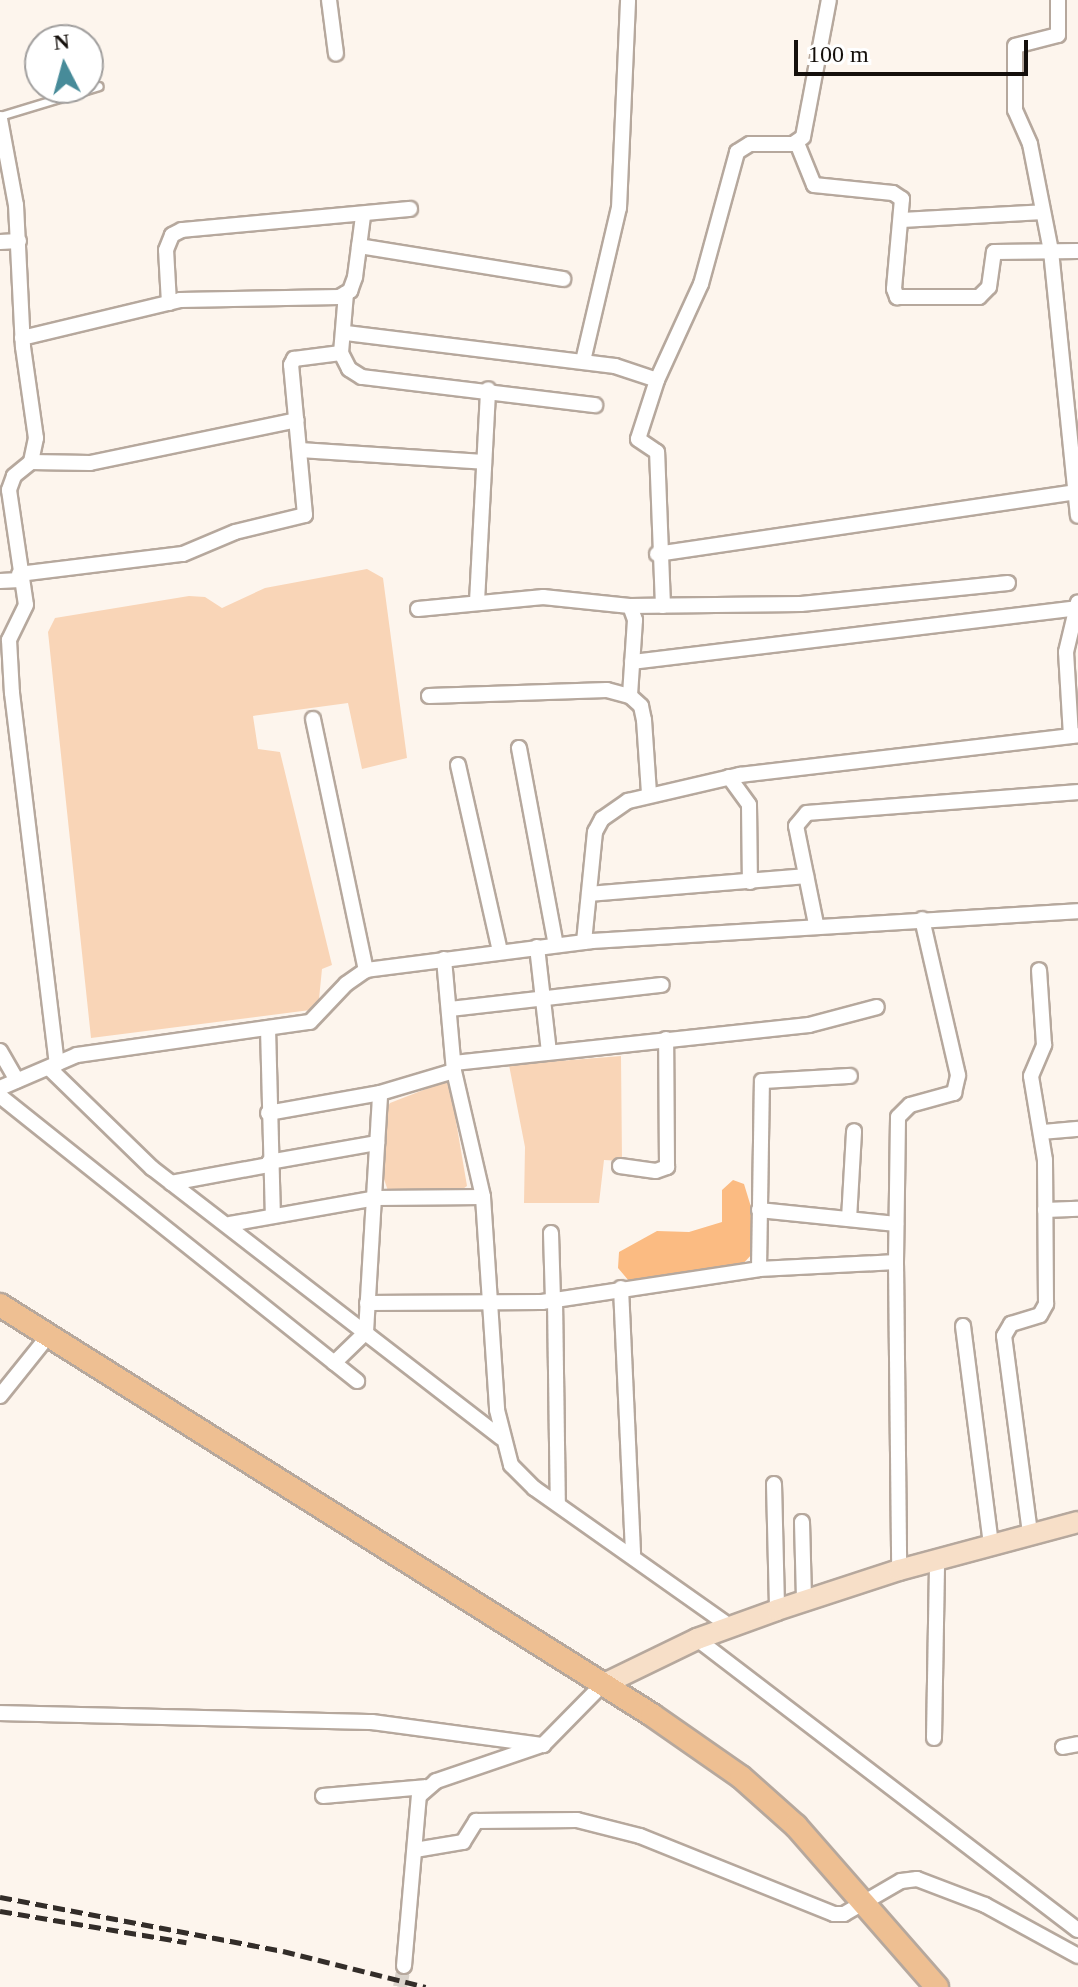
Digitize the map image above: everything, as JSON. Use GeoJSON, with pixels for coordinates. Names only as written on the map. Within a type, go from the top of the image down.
{"type":"FeatureCollection","features":[{"type":"Feature","properties":{"kind":"main road"},"geometry":{"type":"LineString","coordinates":[[0,1305],[602,1685],[769,1799],[937,1987]]}},
{"type":"Feature","properties":{"kind":"street"},"geometry":{"type":"LineString","coordinates":[[329,0],[336,54]]}},
{"type":"Feature","properties":{"kind":"street"},"geometry":{"type":"LineString","coordinates":[[583,361],[619,208],[628,0]]}},
{"type":"Feature","properties":{"kind":"street"},"geometry":{"type":"LineString","coordinates":[[663,606],[657,554],[657,452],[638,440],[657,380],[701,284],[737,152],[750,144],[797,143],[803,137],[829,0]]}},
{"type":"Feature","properties":{"kind":"street"},"geometry":{"type":"LineString","coordinates":[[1058,0],[1058,35],[1015,46],[1015,110],[1030,144],[1051,251],[1078,516]]}},
{"type":"Feature","properties":{"kind":"street"},"geometry":{"type":"LineString","coordinates":[[0,118],[19,241],[22,338],[36,438],[31,462],[10,482],[7,539],[26,605],[9,640],[7,724],[53,1066],[171,1183],[230,1224],[501,1438]]}},
{"type":"Feature","properties":{"kind":"street"},"geometry":{"type":"LineString","coordinates":[[797,143],[814,185],[893,193],[902,199],[894,289],[897,297],[979,297],[989,287],[994,252],[1078,251]]}},
{"type":"Feature","properties":{"kind":"street"},"geometry":{"type":"LineString","coordinates":[[169,303],[166,250],[172,235],[182,230],[363,216],[410,209]]}},
{"type":"Feature","properties":{"kind":"street"},"geometry":{"type":"LineString","coordinates":[[902,220],[1043,212]]}},
{"type":"Feature","properties":{"kind":"street"},"geometry":{"type":"LineString","coordinates":[[363,216],[359,246],[346,293],[346,333],[341,353],[349,369],[362,377],[488,389],[595,405]]}},
{"type":"Feature","properties":{"kind":"street"},"geometry":{"type":"LineString","coordinates":[[0,242],[19,241]]}},
{"type":"Feature","properties":{"kind":"street"},"geometry":{"type":"LineString","coordinates":[[359,246],[563,279]]}},
{"type":"Feature","properties":{"kind":"street"},"geometry":{"type":"LineString","coordinates":[[22,338],[169,303],[346,293]]}},
{"type":"Feature","properties":{"kind":"street"},"geometry":{"type":"LineString","coordinates":[[346,333],[583,361],[657,380]]}},
{"type":"Feature","properties":{"kind":"street"},"geometry":{"type":"LineString","coordinates":[[0,581],[183,554],[245,529],[296,520],[306,509],[294,359],[341,353]]}},
{"type":"Feature","properties":{"kind":"street"},"geometry":{"type":"LineString","coordinates":[[477,602],[488,389]]}},
{"type":"Feature","properties":{"kind":"street"},"geometry":{"type":"LineString","coordinates":[[31,462],[90,463],[297,420]]}},
{"type":"Feature","properties":{"kind":"street"},"geometry":{"type":"LineString","coordinates":[[300,450],[484,462]]}},
{"type":"Feature","properties":{"kind":"street"},"geometry":{"type":"LineString","coordinates":[[657,554],[1076,492]]}},
{"type":"Feature","properties":{"kind":"street"},"geometry":{"type":"LineString","coordinates":[[418,609],[543,597],[630,606],[801,604],[1008,583]]}},
{"type":"Feature","properties":{"kind":"street"},"geometry":{"type":"LineString","coordinates":[[584,942],[595,832],[602,819],[649,794],[729,777],[1075,735],[1066,652],[1077,605],[632,662]]}},
{"type":"Feature","properties":{"kind":"street"},"geometry":{"type":"LineString","coordinates":[[630,606],[635,614],[630,696]]}},
{"type":"Feature","properties":{"kind":"street"},"geometry":{"type":"LineString","coordinates":[[429,696],[607,690],[630,696],[641,706],[644,720],[649,794]]}},
{"type":"Feature","properties":{"kind":"street"},"geometry":{"type":"LineString","coordinates":[[313,719],[366,970]]}},
{"type":"Feature","properties":{"kind":"street"},"geometry":{"type":"LineString","coordinates":[[519,748],[556,945]]}},
{"type":"Feature","properties":{"kind":"street"},"geometry":{"type":"LineString","coordinates":[[458,765],[500,951]]}},
{"type":"Feature","properties":{"kind":"street"},"geometry":{"type":"LineString","coordinates":[[729,777],[749,805],[750,882]]}},
{"type":"Feature","properties":{"kind":"street"},"geometry":{"type":"LineString","coordinates":[[816,924],[796,826],[807,813],[1078,792]]}},
{"type":"Feature","properties":{"kind":"street"},"geometry":{"type":"LineString","coordinates":[[589,894],[806,876]]}},
{"type":"Feature","properties":{"kind":"street"},"geometry":{"type":"LineString","coordinates":[[0,1088],[53,1066],[114,1047],[310,1022],[366,970],[584,942],[816,924],[1078,911]]}},
{"type":"Feature","properties":{"kind":"street"},"geometry":{"type":"LineString","coordinates":[[899,1570],[896,1224],[901,1109],[943,1099],[957,1086],[922,919]]}},
{"type":"Feature","properties":{"kind":"street"},"geometry":{"type":"LineString","coordinates":[[537,947],[549,1052]]}},
{"type":"Feature","properties":{"kind":"street"},"geometry":{"type":"LineString","coordinates":[[444,959],[454,1067],[483,1197],[488,1303],[501,1438],[518,1475],[633,1554],[731,1627]]}},
{"type":"Feature","properties":{"kind":"street"},"geometry":{"type":"LineString","coordinates":[[1030,1533],[1004,1336],[1011,1324],[1043,1311],[1045,1210],[1042,1132],[1031,1076],[1044,1045],[1039,970]]}},
{"type":"Feature","properties":{"kind":"street"},"geometry":{"type":"LineString","coordinates":[[450,1009],[662,985]]}},
{"type":"Feature","properties":{"kind":"street"},"geometry":{"type":"LineString","coordinates":[[268,1113],[380,1093],[454,1067],[549,1052],[809,1025],[877,1007]]}},
{"type":"Feature","properties":{"kind":"street"},"geometry":{"type":"LineString","coordinates":[[268,1028],[269,1163],[273,1216]]}},
{"type":"Feature","properties":{"kind":"street"},"geometry":{"type":"LineString","coordinates":[[620,1166],[656,1171],[667,1167],[666,1039]]}},
{"type":"Feature","properties":{"kind":"street"},"geometry":{"type":"LineString","coordinates":[[0,1051],[17,1081]]}},
{"type":"Feature","properties":{"kind":"street"},"geometry":{"type":"LineString","coordinates":[[759,1269],[762,1081],[850,1076]]}},
{"type":"Feature","properties":{"kind":"street"},"geometry":{"type":"LineString","coordinates":[[334,1363],[366,1332],[380,1093]]}},
{"type":"Feature","properties":{"kind":"street"},"geometry":{"type":"LineString","coordinates":[[0,1096],[357,1381]]}},
{"type":"Feature","properties":{"kind":"street"},"geometry":{"type":"LineString","coordinates":[[1042,1132],[1078,1129]]}},
{"type":"Feature","properties":{"kind":"street"},"geometry":{"type":"LineString","coordinates":[[849,1219],[854,1131]]}},
{"type":"Feature","properties":{"kind":"street"},"geometry":{"type":"LineString","coordinates":[[171,1183],[377,1143]]}},
{"type":"Feature","properties":{"kind":"street"},"geometry":{"type":"LineString","coordinates":[[230,1224],[376,1198],[483,1197]]}},
{"type":"Feature","properties":{"kind":"street"},"geometry":{"type":"LineString","coordinates":[[1045,1210],[1078,1209]]}},
{"type":"Feature","properties":{"kind":"street"},"geometry":{"type":"LineString","coordinates":[[759,1210],[896,1224]]}},
{"type":"Feature","properties":{"kind":"street"},"geometry":{"type":"LineString","coordinates":[[551,1233],[558,1503]]}},
{"type":"Feature","properties":{"kind":"street"},"geometry":{"type":"LineString","coordinates":[[367,1303],[554,1301],[621,1288],[759,1269],[896,1262]]}},
{"type":"Feature","properties":{"kind":"street"},"geometry":{"type":"LineString","coordinates":[[621,1288],[633,1554]]}},
{"type":"Feature","properties":{"kind":"street"},"geometry":{"type":"LineString","coordinates":[[963,1326],[991,1544]]}},
{"type":"Feature","properties":{"kind":"street"},"geometry":{"type":"LineString","coordinates":[[0,1396],[49,1335]]}},
{"type":"Feature","properties":{"kind":"street"},"geometry":{"type":"LineString","coordinates":[[774,1484],[777,1610]]}},
{"type":"Feature","properties":{"kind":"street"},"geometry":{"type":"LineString","coordinates":[[802,1522],[804,1600]]}},
{"type":"Feature","properties":{"kind":"street"},"geometry":{"type":"LineString","coordinates":[[323,1796],[425,1787],[543,1745],[602,1685],[697,1639],[899,1570],[1078,1522]]}},
{"type":"Feature","properties":{"kind":"street"},"geometry":{"type":"LineString","coordinates":[[934,1738],[937,1560]]}},
{"type":"Feature","properties":{"kind":"street"},"geometry":{"type":"LineString","coordinates":[[697,1639],[1078,1930]]}},
{"type":"Feature","properties":{"kind":"street"},"geometry":{"type":"LineString","coordinates":[[0,1713],[372,1722],[543,1745]]}},
{"type":"Feature","properties":{"kind":"street"},"geometry":{"type":"LineString","coordinates":[[404,1966],[417,1807],[425,1787]]}},
{"type":"Feature","properties":{"kind":"street"},"geometry":{"type":"LineString","coordinates":[[415,1850],[463,1842],[476,1821],[564,1819],[640,1836],[822,1912],[844,1914],[901,1881],[917,1879],[985,1905],[1078,1956]]}},
{"type":"Feature","properties":{"kind":"lane"},"geometry":{"type":"LineString","coordinates":[[0,118],[43,104]]}},
{"type":"Feature","properties":{"kind":"shaded area"},"geometry":{"type":"Polygon","coordinates":[[[367,569],[383,578],[407,758],[362,769],[348,703],[253,716],[258,749],[280,752],[332,965],[322,969],[318,1009],[91,1038],[48,632],[55,618],[189,596],[205,597],[222,608],[265,588],[367,569]]]}},
{"type":"Feature","properties":{"kind":"shaded area"},"geometry":{"type":"Polygon","coordinates":[[[621,1056],[622,1161],[604,1160],[599,1203],[524,1203],[525,1147],[509,1065],[621,1056]]]}},
{"type":"Feature","properties":{"kind":"shaded area"},"geometry":{"type":"Polygon","coordinates":[[[449,1080],[467,1186],[460,1191],[388,1191],[383,1176],[383,1115],[390,1103],[449,1080]]]}},
{"type":"Feature","properties":{"kind":"shaded area"},"geometry":{"type":"Polygon","coordinates":[[[733,1180],[744,1184],[755,1220],[753,1253],[740,1267],[629,1281],[618,1268],[619,1252],[657,1231],[689,1232],[722,1222],[722,1190],[733,1180]]]}},
{"type":"Feature","properties":{"kind":"tunnel"},"geometry":{"type":"LineString","coordinates":[[400,1987],[404,1966]]}},
{"type":"Feature","properties":{"kind":"railway"},"geometry":{"type":"LineString","coordinates":[[0,1897],[283,1951],[426,1987]]}},
{"type":"Feature","properties":{"kind":"railway"},"geometry":{"type":"LineString","coordinates":[[0,1911],[186,1942]]}}]}
